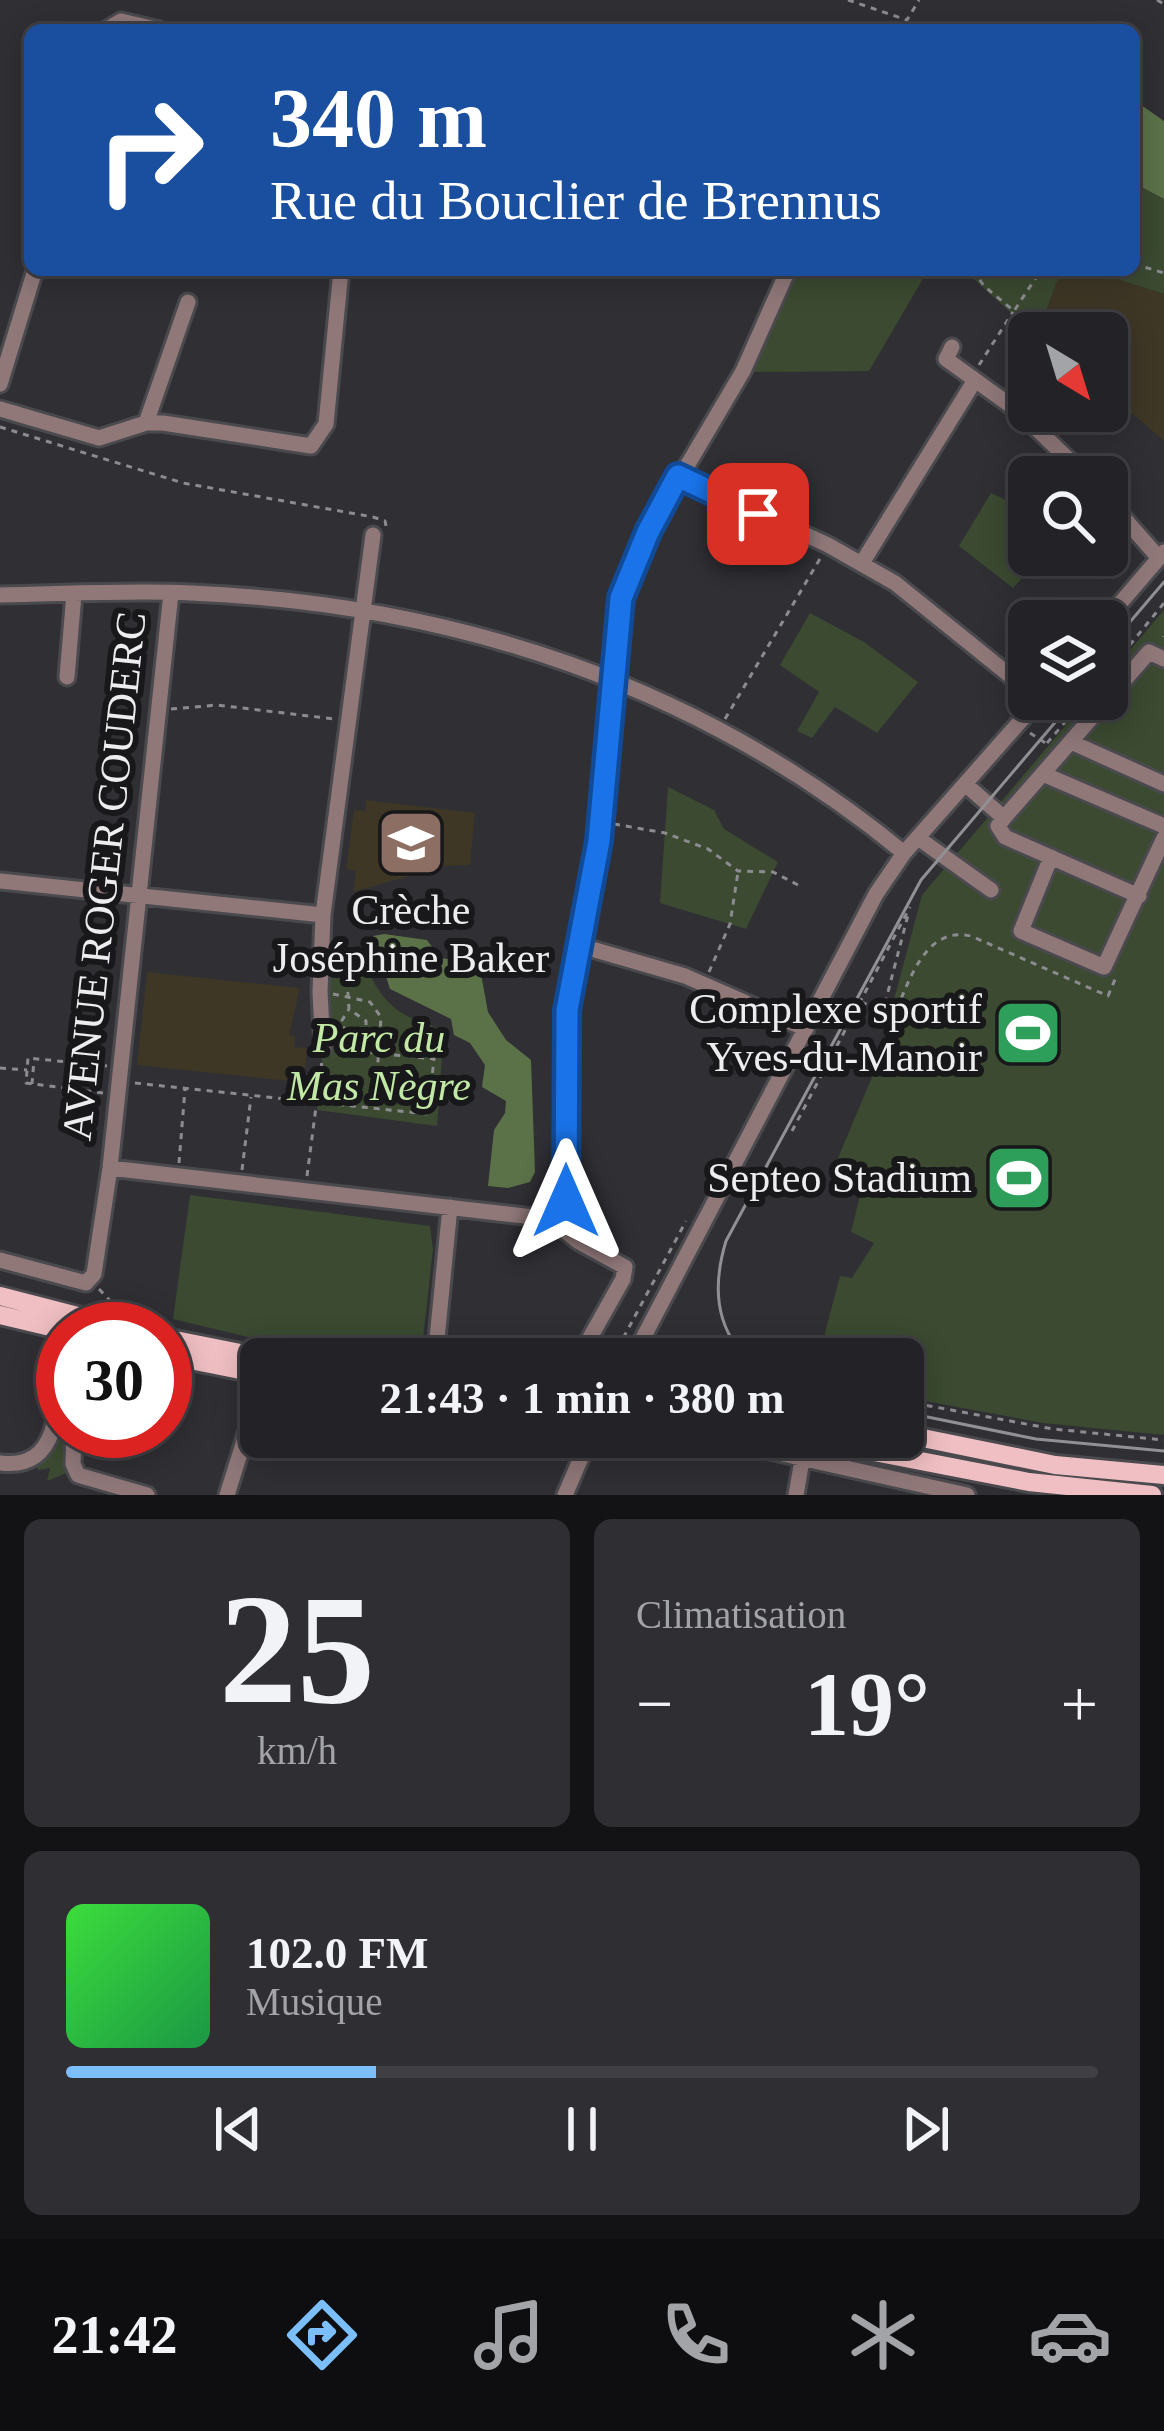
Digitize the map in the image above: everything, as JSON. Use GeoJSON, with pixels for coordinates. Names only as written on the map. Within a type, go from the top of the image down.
{"type":"FeatureCollection","features":[{"type":"Feature","properties":{"kind":"main road"},"geometry":{"type":"LineString","coordinates":[[0,1318],[36,1324]]}},
{"type":"Feature","properties":{"kind":"main road"},"geometry":{"type":"LineString","coordinates":[[192,1343],[240,1353]]}},
{"type":"Feature","properties":{"kind":"main road"},"geometry":{"type":"LineString","coordinates":[[192,1360],[240,1370]]}},
{"type":"Feature","properties":{"kind":"main road"},"geometry":{"type":"LineString","coordinates":[[924,1438],[1054,1465],[1164,1475]]}},
{"type":"Feature","properties":{"kind":"main road"},"geometry":{"type":"LineString","coordinates":[[905,1458],[1029,1482],[1152,1495]]}},
{"type":"Feature","properties":{"kind":"street"},"geometry":{"type":"LineString","coordinates":[[0,384],[33,276]]}},
{"type":"Feature","properties":{"kind":"street"},"geometry":{"type":"LineString","coordinates":[[0,409],[99,438],[146,423],[311,446],[326,424],[340,276]]}},
{"type":"Feature","properties":{"kind":"street"},"geometry":{"type":"LineString","coordinates":[[550,1220],[563,1208],[567,1187],[565,1042],[601,824],[621,598],[648,532],[743,371],[785,276]]}},
{"type":"Feature","properties":{"kind":"street"},"geometry":{"type":"LineString","coordinates":[[146,423],[188,302]]}},
{"type":"Feature","properties":{"kind":"street"},"geometry":{"type":"LineString","coordinates":[[952,347],[946,358],[1068,456]]}},
{"type":"Feature","properties":{"kind":"street"},"geometry":{"type":"LineString","coordinates":[[862,563],[974,378]]}},
{"type":"Feature","properties":{"kind":"street"},"geometry":{"type":"LineString","coordinates":[[678,476],[862,563],[895,583],[1008,674]]}},
{"type":"Feature","properties":{"kind":"street"},"geometry":{"type":"LineString","coordinates":[[1123,600],[1161,555],[1128,521]]}},
{"type":"Feature","properties":{"kind":"street"},"geometry":{"type":"LineString","coordinates":[[323,1048],[322,915],[373,535]]}},
{"type":"Feature","properties":{"kind":"street","name":"AVENUE ROGER COUDERC"},"geometry":{"type":"LineString","coordinates":[[90,1281],[110,1168],[171,593]]}},
{"type":"Feature","properties":{"kind":"street"},"geometry":{"type":"LineString","coordinates":[[67,676],[74,594]]}},
{"type":"Feature","properties":{"kind":"street"},"geometry":{"type":"LineString","coordinates":[[0,595],[259,597],[362,610],[511,644],[612,678],[720,727],[807,780],[904,853]]}},
{"type":"Feature","properties":{"kind":"street"},"geometry":{"type":"LineString","coordinates":[[1139,896],[1005,837],[998,826],[1149,652],[1164,659]]}},
{"type":"Feature","properties":{"kind":"street"},"geometry":{"type":"LineString","coordinates":[[643,1338],[876,894],[904,853],[1021,720]]}},
{"type":"Feature","properties":{"kind":"street"},"geometry":{"type":"LineString","coordinates":[[1071,742],[1164,784]]}},
{"type":"Feature","properties":{"kind":"street"},"geometry":{"type":"LineString","coordinates":[[1043,774],[1164,826]]}},
{"type":"Feature","properties":{"kind":"street"},"geometry":{"type":"LineString","coordinates":[[965,784],[1004,818]]}},
{"type":"Feature","properties":{"kind":"street"},"geometry":{"type":"LineString","coordinates":[[918,838],[991,890]]}},
{"type":"Feature","properties":{"kind":"street"},"geometry":{"type":"LineString","coordinates":[[1051,856],[1021,932],[1104,967],[1164,838]]}},
{"type":"Feature","properties":{"kind":"street"},"geometry":{"type":"LineString","coordinates":[[0,881],[322,915]]}},
{"type":"Feature","properties":{"kind":"street"},"geometry":{"type":"LineString","coordinates":[[578,945],[704,984],[806,1029]]}},
{"type":"Feature","properties":{"kind":"street"},"geometry":{"type":"LineString","coordinates":[[110,1168],[550,1220],[625,1267],[590,1338]]}},
{"type":"Feature","properties":{"kind":"street"},"geometry":{"type":"LineString","coordinates":[[437,1338],[450,1207]]}},
{"type":"Feature","properties":{"kind":"street"},"geometry":{"type":"LineString","coordinates":[[0,1260],[65,1279],[90,1281]]}},
{"type":"Feature","properties":{"kind":"street"},"geometry":{"type":"LineString","coordinates":[[0,1286],[10,1298]]}},
{"type":"Feature","properties":{"kind":"street"},"geometry":{"type":"LineString","coordinates":[[0,1463],[11,1465],[36,1451]]}},
{"type":"Feature","properties":{"kind":"street"},"geometry":{"type":"LineString","coordinates":[[227,1495],[240,1454]]}},
{"type":"Feature","properties":{"kind":"street"},"geometry":{"type":"LineString","coordinates":[[73,1458],[78,1475],[147,1495]]}},
{"type":"Feature","properties":{"kind":"street"},"geometry":{"type":"LineString","coordinates":[[565,1495],[581,1458]]}},
{"type":"Feature","properties":{"kind":"street"},"geometry":{"type":"LineString","coordinates":[[794,1458],[967,1495]]}},
{"type":"Feature","properties":{"kind":"street"},"geometry":{"type":"LineString","coordinates":[[796,1495],[802,1460]]}},
{"type":"Feature","properties":{"kind":"path"},"geometry":{"type":"LineString","coordinates":[[848,0],[907,20],[919,0]]}},
{"type":"Feature","properties":{"kind":"path"},"geometry":{"type":"LineString","coordinates":[[1157,0],[1164,4]]}},
{"type":"Feature","properties":{"kind":"path"},"geometry":{"type":"LineString","coordinates":[[977,276],[1014,311]]}},
{"type":"Feature","properties":{"kind":"path"},"geometry":{"type":"LineString","coordinates":[[974,378],[1037,276]]}},
{"type":"Feature","properties":{"kind":"path"},"geometry":{"type":"LineString","coordinates":[[0,428],[183,483],[385,521],[386,537],[373,535]]}},
{"type":"Feature","properties":{"kind":"path"},"geometry":{"type":"LineString","coordinates":[[720,727],[828,545]]}},
{"type":"Feature","properties":{"kind":"path"},"geometry":{"type":"LineString","coordinates":[[1128,648],[1164,604]]}},
{"type":"Feature","properties":{"kind":"path"},"geometry":{"type":"LineString","coordinates":[[176,710],[218,705],[332,719]]}},
{"type":"Feature","properties":{"kind":"path"},"geometry":{"type":"LineString","coordinates":[[1047,744],[1067,720]]}},
{"type":"Feature","properties":{"kind":"path"},"geometry":{"type":"LineString","coordinates":[[601,824],[665,833],[708,849],[738,871],[773,872],[798,885]]}},
{"type":"Feature","properties":{"kind":"path"},"geometry":{"type":"LineString","coordinates":[[704,984],[730,924],[738,871]]}},
{"type":"Feature","properties":{"kind":"path"},"geometry":{"type":"LineString","coordinates":[[792,1132],[859,1001],[910,907],[883,1014],[859,1001]]}},
{"type":"Feature","properties":{"kind":"path"},"geometry":{"type":"LineString","coordinates":[[892,1020],[920,960],[928,948],[948,935],[971,936],[1108,996],[1117,975]]}},
{"type":"Feature","properties":{"kind":"path"},"geometry":{"type":"LineString","coordinates":[[347,980],[350,1009],[366,1021],[366,1033],[360,1037]]}},
{"type":"Feature","properties":{"kind":"path"},"geometry":{"type":"LineString","coordinates":[[320,992],[370,1002],[377,1009],[383,1030],[374,1107]]}},
{"type":"Feature","properties":{"kind":"path"},"geometry":{"type":"LineString","coordinates":[[350,1009],[341,1022],[346,1032],[360,1037]]}},
{"type":"Feature","properties":{"kind":"path"},"geometry":{"type":"LineString","coordinates":[[360,1037],[360,1051]]}},
{"type":"Feature","properties":{"kind":"path"},"geometry":{"type":"LineString","coordinates":[[119,1082],[28,1058],[26,1083],[32,1084],[119,1082],[185,1087],[251,1095],[318,1101],[374,1107],[428,1114],[434,1059],[323,1048],[318,1101],[305,1190]]}},
{"type":"Feature","properties":{"kind":"path"},"geometry":{"type":"LineString","coordinates":[[32,1084],[34,1058]]}},
{"type":"Feature","properties":{"kind":"path"},"geometry":{"type":"LineString","coordinates":[[0,1068],[27,1070]]}},
{"type":"Feature","properties":{"kind":"path"},"geometry":{"type":"LineString","coordinates":[[178,1175],[185,1087]]}},
{"type":"Feature","properties":{"kind":"path"},"geometry":{"type":"LineString","coordinates":[[241,1183],[251,1095]]}},
{"type":"Feature","properties":{"kind":"path"},"geometry":{"type":"LineString","coordinates":[[90,1281],[113,1302]]}},
{"type":"Feature","properties":{"kind":"path"},"geometry":{"type":"LineString","coordinates":[[924,1405],[1065,1431],[1164,1440]]}},
{"type":"Feature","properties":{"kind":"shaded area"},"geometry":{"type":"Polygon","coordinates":[[[1059,276],[1108,276],[1164,294],[1164,441],[1128,410],[1128,312],[1046,312],[1059,276]]]}},
{"type":"Feature","properties":{"kind":"shaded area","name":"Crèche Joséphine Baker"},"geometry":{"type":"Polygon","coordinates":[[[366,800],[475,813],[470,865],[445,866],[353,892],[356,871],[346,869],[354,810],[365,811],[366,800]]]}},
{"type":"Feature","properties":{"kind":"shaded area"},"geometry":{"type":"Polygon","coordinates":[[[147,972],[300,988],[289,1035],[295,1036],[294,1047],[307,1048],[304,1079],[137,1065],[147,972]]]}},
{"type":"Feature","properties":{"kind":"green space"},"geometry":{"type":"Polygon","coordinates":[[[1140,104],[1164,121],[1164,199],[1140,186],[1140,104]]]}},
{"type":"Feature","properties":{"kind":"green space"},"geometry":{"type":"Polygon","coordinates":[[[1140,186],[1164,199],[1164,294],[1108,276],[1140,276],[1140,186]]]}},
{"type":"Feature","properties":{"kind":"green space"},"geometry":{"type":"Polygon","coordinates":[[[786,276],[924,276],[869,371],[748,372],[786,276]]]}},
{"type":"Feature","properties":{"kind":"green space"},"geometry":{"type":"Polygon","coordinates":[[[971,276],[1059,276],[1046,312],[1010,312],[971,276]]]}},
{"type":"Feature","properties":{"kind":"green space"},"geometry":{"type":"Polygon","coordinates":[[[991,493],[1008,502],[1008,576],[1024,576],[1013,588],[959,546],[991,493]]]}},
{"type":"Feature","properties":{"kind":"green space","name":"Complexe sportif Yves-du-Manoir"},"geometry":{"type":"Polygon","coordinates":[[[1164,610],[1164,1435],[1043,1423],[924,1401],[924,1338],[824,1338],[840,1276],[852,1278],[874,1243],[851,1232],[863,1183],[833,1170],[895,1022],[889,1018],[922,895],[1070,720],[1128,720],[1128,652],[1164,610]]]}},
{"type":"Feature","properties":{"kind":"green space"},"geometry":{"type":"Polygon","coordinates":[[[810,613],[864,642],[918,682],[877,733],[835,707],[812,738],[797,731],[819,692],[780,665],[810,613]]]}},
{"type":"Feature","properties":{"kind":"green space"},"geometry":{"type":"Polygon","coordinates":[[[668,787],[714,810],[724,829],[778,862],[746,929],[660,903],[668,787]]]}},
{"type":"Feature","properties":{"kind":"green space"},"geometry":{"type":"Polygon","coordinates":[[[373,936],[427,940],[440,958],[479,963],[488,1012],[506,1040],[531,1060],[535,1172],[530,1182],[508,1188],[488,1186],[494,1130],[505,1113],[506,1101],[482,1087],[485,1065],[470,1043],[454,1035],[451,1019],[390,989],[373,936]]]}},
{"type":"Feature","properties":{"kind":"green space","name":"Parc du Mas Nègre"},"geometry":{"type":"Polygon","coordinates":[[[333,944],[358,949],[380,992],[399,1011],[444,1029],[437,1126],[317,1110],[333,944]]]}},
{"type":"Feature","properties":{"kind":"green space"},"geometry":{"type":"Polygon","coordinates":[[[190,1195],[430,1226],[433,1249],[423,1338],[252,1338],[192,1324],[192,1302],[175,1302],[190,1195]]]}},
{"type":"Feature","properties":{"kind":"green space"},"geometry":{"type":"Polygon","coordinates":[[[71,1458],[71,1471],[47,1481],[50,1468],[38,1470],[35,1463],[71,1458]]]}},
{"type":"Feature","properties":{"kind":"tram line"},"geometry":{"type":"LineString","coordinates":[[1128,624],[1164,582]]}},
{"type":"Feature","properties":{"kind":"tram line"},"geometry":{"type":"LineString","coordinates":[[731,1338],[722,1318],[718,1288],[726,1241],[921,880],[1057,720]]}},
{"type":"Feature","properties":{"kind":"tram line"},"geometry":{"type":"LineString","coordinates":[[924,1416],[1036,1439],[1164,1451]]}},
{"type":"Feature","properties":{"kind":"place","name":"Crèche Joséphine Baker"},"geometry":{"type":"Point","coordinates":[411,843]}},
{"type":"Feature","properties":{"kind":"place","name":"Complexe sportif Yves-du-Manoir"},"geometry":{"type":"Point","coordinates":[1028,1033]}},
{"type":"Feature","properties":{"kind":"place","name":"Septeo Stadium"},"geometry":{"type":"Point","coordinates":[1019,1178]}},
{"type":"Feature","properties":{"kind":"route"},"geometry":{"type":"LineString","coordinates":[[566,1201],[567,1010],[599,841],[621,598],[678,476],[758,514]]}}]}
